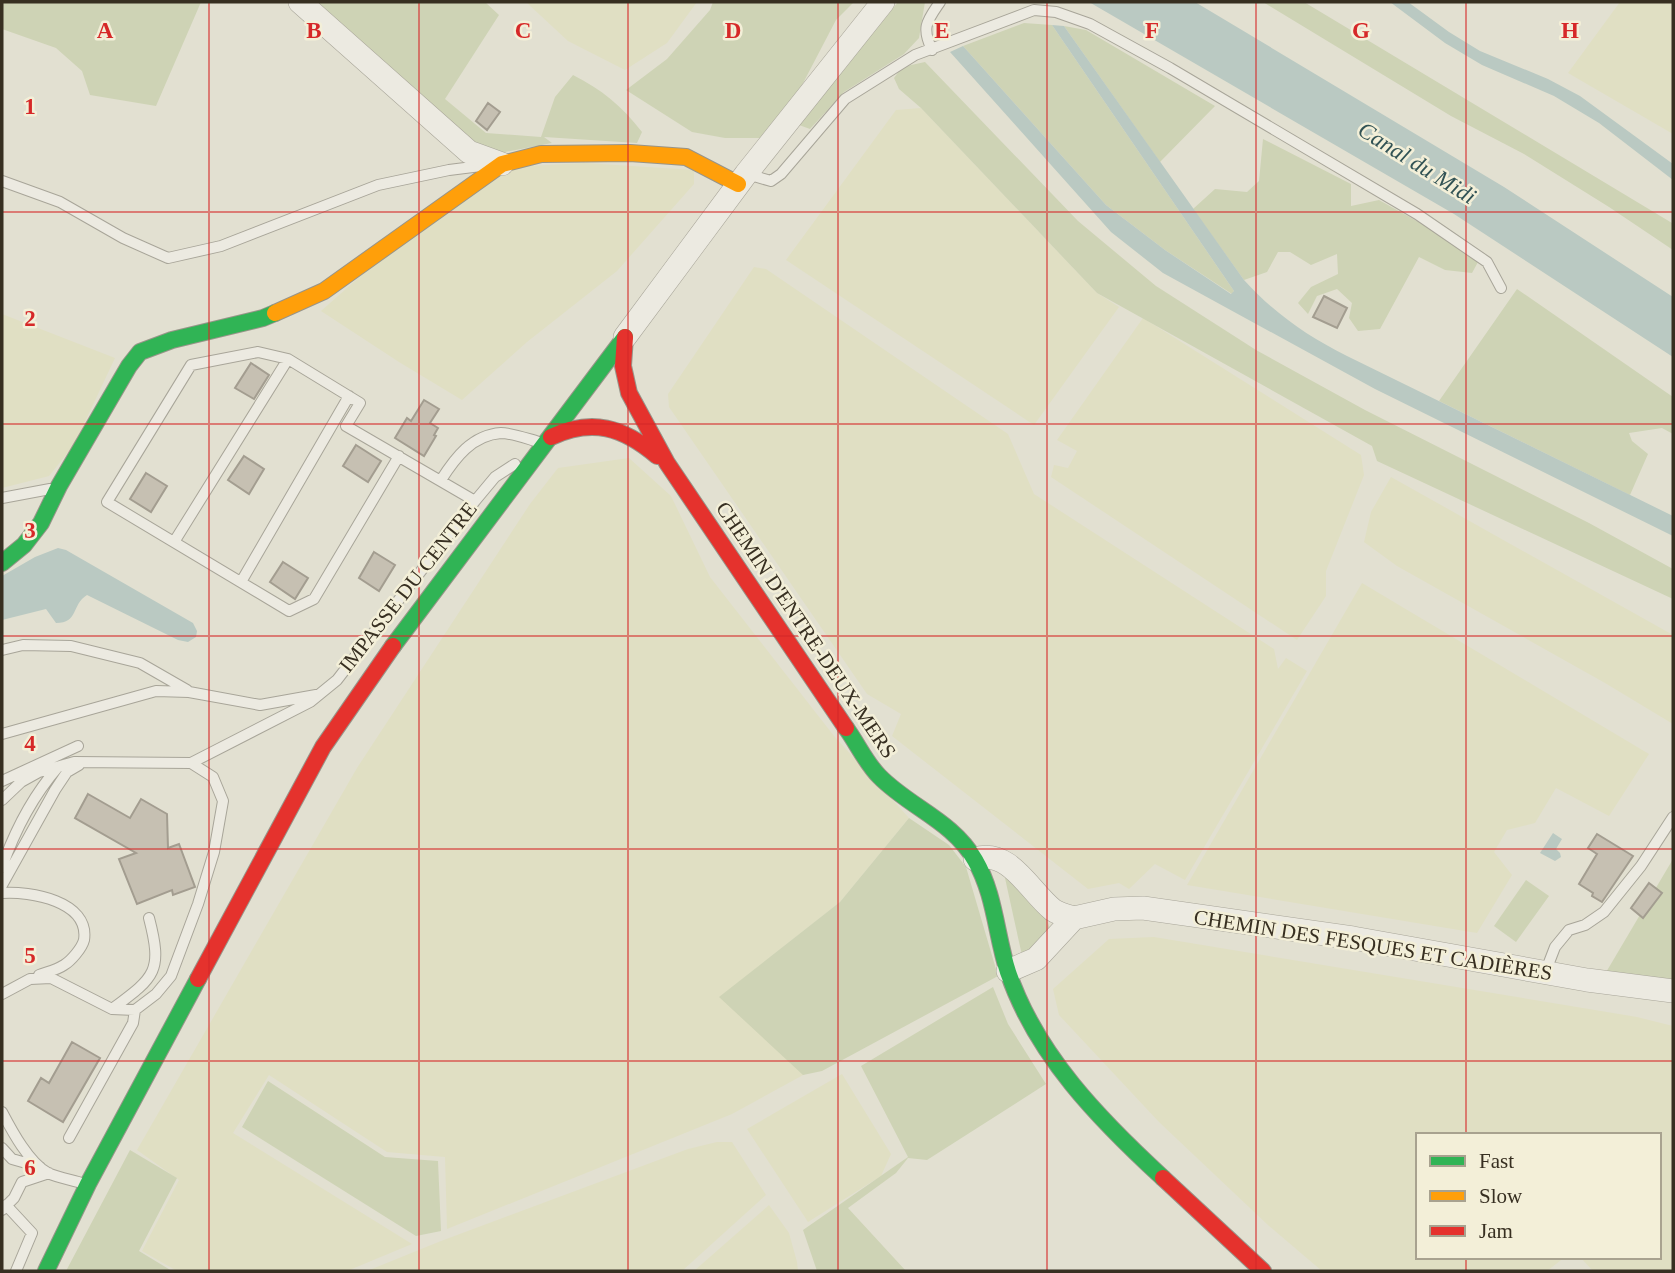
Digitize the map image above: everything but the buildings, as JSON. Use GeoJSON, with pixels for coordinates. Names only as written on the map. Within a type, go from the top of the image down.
{"type":"FeatureCollection","features":[{"type":"Feature","properties":{"kind":"street"},"geometry":{"type":"LineString","coordinates":[[300,2],[469,152],[502,164]]}},
{"type":"Feature","properties":{"kind":"street"},"geometry":{"type":"LineString","coordinates":[[46,1271],[88,1184],[323,747],[379,665],[742,179],[883,2]]}},
{"type":"Feature","properties":{"kind":"street"},"geometry":{"type":"LineString","coordinates":[[2,563],[24,545],[41,523],[59,486],[141,352],[172,340],[263,318],[324,291],[502,164],[541,153],[630,153],[686,158],[742,179]]}},
{"type":"Feature","properties":{"kind":"street","name":"CHEMIN D'ENTRE-DEUX-MERS"},"geometry":{"type":"LineString","coordinates":[[625,337],[622,366],[629,393],[667,463],[879,776],[951,830],[975,859],[992,900],[1008,971],[1029,1021],[1064,1073],[1110,1129],[1263,1271]]}},
{"type":"Feature","properties":{"kind":"street","name":"CHEMIN D'ENTRE-DEUX-MERS"},"geometry":{"type":"LineString","coordinates":[[644,424],[626,403],[610,393],[586,390],[585,401],[596,418],[644,443],[667,463]]}},
{"type":"Feature","properties":{"kind":"street","name":"CHEMIN D'ENTRE-DEUX-MERS"},"geometry":{"type":"LineString","coordinates":[[549,440],[566,429],[587,426],[615,430]]}},
{"type":"Feature","properties":{"kind":"street"},"geometry":{"type":"LineString","coordinates":[[975,859],[985,856],[1002,859],[1055,912],[1074,918],[1036,959],[1008,971]]}},
{"type":"Feature","properties":{"kind":"street","name":"CHEMIN DES FESQUES ET CADIÈRES"},"geometry":{"type":"LineString","coordinates":[[1074,918],[1114,909],[1143,908],[1353,938],[1545,973],[1673,991]]}},
{"type":"Feature","properties":{"kind":"lane"},"geometry":{"type":"LineString","coordinates":[[932,50],[926,37],[926,26],[940,2]]}},
{"type":"Feature","properties":{"kind":"lane"},"geometry":{"type":"LineString","coordinates":[[742,179],[771,181],[781,174],[845,99],[915,55],[1034,10],[1056,12],[1090,24],[1170,68],[1417,214],[1487,262],[1501,288]]}},
{"type":"Feature","properties":{"kind":"lane"},"geometry":{"type":"LineString","coordinates":[[2,181],[60,202],[122,238],[168,258],[221,246],[378,185],[449,170],[502,164]]}},
{"type":"Feature","properties":{"kind":"lane"},"geometry":{"type":"LineString","coordinates":[[399,456],[314,599],[289,611],[107,502],[191,365],[258,352],[288,359],[360,403],[346,426],[399,456],[475,501]]}},
{"type":"Feature","properties":{"kind":"lane"},"geometry":{"type":"LineString","coordinates":[[174,542],[288,359]]}},
{"type":"Feature","properties":{"kind":"lane"},"geometry":{"type":"LineString","coordinates":[[241,582],[349,396]]}},
{"type":"Feature","properties":{"kind":"lane"},"geometry":{"type":"LineString","coordinates":[[440,480],[452,462],[473,441],[501,433],[549,440]]}},
{"type":"Feature","properties":{"kind":"lane","name":"IMPASSE DU CENTRE"},"geometry":{"type":"LineString","coordinates":[[191,764],[319,695],[337,680],[495,477],[549,440]]}},
{"type":"Feature","properties":{"kind":"lane"},"geometry":{"type":"LineString","coordinates":[[2,498],[59,486]]}},
{"type":"Feature","properties":{"kind":"lane"},"geometry":{"type":"LineString","coordinates":[[2,650],[23,645],[71,646],[140,663],[189,692]]}},
{"type":"Feature","properties":{"kind":"lane"},"geometry":{"type":"LineString","coordinates":[[2,734],[156,691],[189,692],[260,705],[319,695]]}},
{"type":"Feature","properties":{"kind":"lane"},"geometry":{"type":"LineString","coordinates":[[2,781],[78,746]]}},
{"type":"Feature","properties":{"kind":"lane"},"geometry":{"type":"LineString","coordinates":[[2,800],[21,782],[39,772],[74,762],[85,762],[191,764],[213,777],[223,801],[214,852],[171,976],[156,994],[135,1010],[112,1009],[51,978],[30,979]]}},
{"type":"Feature","properties":{"kind":"lane"},"geometry":{"type":"LineString","coordinates":[[2,885],[66,772],[85,762]]}},
{"type":"Feature","properties":{"kind":"lane"},"geometry":{"type":"LineString","coordinates":[[2,867],[13,836],[40,788],[58,767]]}},
{"type":"Feature","properties":{"kind":"lane"},"geometry":{"type":"LineString","coordinates":[[1545,973],[1555,947],[1569,930],[1585,925],[1604,912],[1642,866],[1673,817]]}},
{"type":"Feature","properties":{"kind":"lane"},"geometry":{"type":"LineString","coordinates":[[2,893],[22,892],[57,902],[78,914],[85,926],[83,944],[66,965],[30,979],[2,994]]}},
{"type":"Feature","properties":{"kind":"lane"},"geometry":{"type":"LineString","coordinates":[[112,1009],[145,982],[154,971],[157,949],[149,918]]}},
{"type":"Feature","properties":{"kind":"lane"},"geometry":{"type":"LineString","coordinates":[[69,1138],[133,1023],[135,1010]]}},
{"type":"Feature","properties":{"kind":"lane"},"geometry":{"type":"LineString","coordinates":[[2,1112],[14,1135],[45,1170]]}},
{"type":"Feature","properties":{"kind":"lane"},"geometry":{"type":"LineString","coordinates":[[2,1148],[12,1159],[88,1184]]}},
{"type":"Feature","properties":{"kind":"lane"},"geometry":{"type":"LineString","coordinates":[[16,1271],[32,1233],[4,1208],[14,1198],[22,1182],[45,1170]]}},
{"type":"Feature","properties":{"kind":"green space"},"geometry":{"type":"Polygon","coordinates":[[[2,2],[201,2],[156,106],[90,95],[82,71],[56,48],[2,29],[2,2]]]}},
{"type":"Feature","properties":{"kind":"green space"},"geometry":{"type":"Polygon","coordinates":[[[311,2],[485,2],[499,15],[445,99],[486,133],[541,137],[555,97],[573,75],[610,99],[642,132],[637,143],[544,137],[552,143],[505,152],[481,151],[311,2]]]}},
{"type":"Feature","properties":{"kind":"green space"},"geometry":{"type":"Polygon","coordinates":[[[526,2],[697,2],[667,43],[625,70],[568,41],[526,2]]]}},
{"type":"Feature","properties":{"kind":"green space"},"geometry":{"type":"Polygon","coordinates":[[[713,2],[854,2],[836,20],[801,87],[761,138],[725,138],[692,132],[626,90],[667,59],[710,10],[713,2]]]}},
{"type":"Feature","properties":{"kind":"green space"},"geometry":{"type":"Polygon","coordinates":[[[898,2],[925,2],[919,38],[904,54],[844,92],[810,129],[799,125],[898,2]]]}},
{"type":"Feature","properties":{"kind":"green space"},"geometry":{"type":"Polygon","coordinates":[[[1263,2],[1304,2],[1672,223],[1673,250],[1524,154],[1451,116],[1263,2]]]}},
{"type":"Feature","properties":{"kind":"green space"},"geometry":{"type":"Polygon","coordinates":[[[1620,2],[1673,2],[1673,134],[1568,73],[1620,2]]]}},
{"type":"Feature","properties":{"kind":"green space"},"geometry":{"type":"Polygon","coordinates":[[[1024,23],[1052,25],[1234,291],[1232,294],[1165,250],[1106,205],[963,46],[1024,23]]]}},
{"type":"Feature","properties":{"kind":"green space"},"geometry":{"type":"Polygon","coordinates":[[[1064,26],[1086,30],[1215,106],[1160,162],[1064,26]]]}},
{"type":"Feature","properties":{"kind":"green space"},"geometry":{"type":"Polygon","coordinates":[[[925,62],[1078,221],[1156,286],[1256,350],[1365,410],[1589,523],[1673,569],[1673,599],[1377,461],[1372,446],[1097,293],[921,108],[899,89],[894,78],[902,67],[925,62]]]}},
{"type":"Feature","properties":{"kind":"green space"},"geometry":{"type":"Polygon","coordinates":[[[921,108],[1097,293],[1119,307],[1034,425],[786,260],[896,110],[921,108]]]}},
{"type":"Feature","properties":{"kind":"green space"},"geometry":{"type":"Polygon","coordinates":[[[1263,139],[1351,184],[1351,206],[1379,200],[1431,229],[1478,262],[1472,273],[1445,270],[1419,257],[1380,329],[1358,331],[1349,318],[1352,303],[1337,289],[1317,296],[1308,314],[1298,303],[1311,287],[1338,274],[1337,254],[1311,265],[1290,252],[1278,252],[1267,272],[1244,280],[1193,209],[1215,189],[1247,192],[1259,181],[1263,139]]]}},
{"type":"Feature","properties":{"kind":"green space"},"geometry":{"type":"Polygon","coordinates":[[[585,163],[694,170],[694,184],[617,271],[527,342],[462,400],[321,311],[399,242],[510,167],[585,163]]]}},
{"type":"Feature","properties":{"kind":"green space"},"geometry":{"type":"Polygon","coordinates":[[[754,267],[766,269],[1008,434],[1034,494],[1274,649],[1278,669],[1286,658],[1307,671],[1185,880],[1155,864],[1129,889],[1119,883],[1088,889],[892,736],[901,714],[867,694],[669,407],[668,394],[754,267]]]}},
{"type":"Feature","properties":{"kind":"green space"},"geometry":{"type":"Polygon","coordinates":[[[1517,289],[1673,397],[1673,434],[1662,428],[1629,433],[1632,441],[1648,454],[1630,495],[1439,401],[1517,289]]]}},
{"type":"Feature","properties":{"kind":"green space"},"geometry":{"type":"Polygon","coordinates":[[[2,314],[115,358],[74,445],[49,476],[2,488],[2,314]]]}},
{"type":"Feature","properties":{"kind":"green space"},"geometry":{"type":"Polygon","coordinates":[[[1143,318],[1361,455],[1364,475],[1326,571],[1326,596],[1297,640],[1051,477],[1054,465],[1068,468],[1077,451],[1057,440],[1143,318]]]}},
{"type":"Feature","properties":{"kind":"green space"},"geometry":{"type":"Polygon","coordinates":[[[629,458],[671,496],[710,577],[834,736],[909,818],[840,902],[720,997],[805,1074],[732,1114],[447,1229],[445,1157],[387,1152],[269,1075],[233,1133],[412,1244],[347,1271],[177,1271],[142,1251],[179,1180],[137,1150],[357,768],[530,504],[558,468],[629,458]]]}},
{"type":"Feature","properties":{"kind":"green space"},"geometry":{"type":"Polygon","coordinates":[[[1391,477],[1673,635],[1673,724],[1397,566],[1364,542],[1371,512],[1391,477]]]}},
{"type":"Feature","properties":{"kind":"green space"},"geometry":{"type":"Polygon","coordinates":[[[1362,583],[1649,754],[1609,816],[1556,788],[1535,823],[1507,830],[1494,852],[1512,875],[1477,933],[1187,885],[1362,583]]]}},
{"type":"Feature","properties":{"kind":"green space"},"geometry":{"type":"Polygon","coordinates":[[[909,818],[949,845],[966,867],[998,976],[822,1071],[803,1075],[719,997],[840,902],[909,818]]]}},
{"type":"Feature","properties":{"kind":"green space"},"geometry":{"type":"Polygon","coordinates":[[[1673,859],[1673,982],[1605,974],[1673,859]]]}},
{"type":"Feature","properties":{"kind":"green space"},"geometry":{"type":"Polygon","coordinates":[[[1003,869],[1033,898],[1049,924],[1050,934],[1023,960],[1003,869]]]}},
{"type":"Feature","properties":{"kind":"green space"},"geometry":{"type":"Polygon","coordinates":[[[1526,880],[1549,896],[1516,942],[1494,926],[1526,880]]]}},
{"type":"Feature","properties":{"kind":"green space"},"geometry":{"type":"Polygon","coordinates":[[[1154,937],[1637,1017],[1673,1026],[1673,1271],[1593,1271],[1582,1259],[1661,1259],[1661,1133],[1416,1133],[1416,1259],[1562,1259],[1547,1271],[1322,1271],[1269,1226],[1159,1122],[1059,1015],[1053,989],[1109,939],[1154,937]]]}},
{"type":"Feature","properties":{"kind":"green space"},"geometry":{"type":"Polygon","coordinates":[[[993,987],[1008,1024],[1046,1084],[927,1160],[908,1158],[896,1173],[848,1208],[906,1271],[817,1271],[803,1230],[908,1157],[861,1066],[993,987]]]}},
{"type":"Feature","properties":{"kind":"green space"},"geometry":{"type":"Polygon","coordinates":[[[842,1074],[891,1154],[881,1176],[808,1222],[747,1129],[842,1074]]]}},
{"type":"Feature","properties":{"kind":"green space"},"geometry":{"type":"Polygon","coordinates":[[[268,1081],[385,1157],[438,1161],[441,1231],[416,1236],[242,1127],[268,1081]]]}},
{"type":"Feature","properties":{"kind":"green space"},"geometry":{"type":"Polygon","coordinates":[[[717,1142],[732,1142],[766,1195],[682,1271],[367,1271],[688,1149],[717,1142]]]}},
{"type":"Feature","properties":{"kind":"green space"},"geometry":{"type":"Polygon","coordinates":[[[130,1150],[177,1178],[139,1251],[172,1271],[66,1271],[130,1150]]]}},
{"type":"Feature","properties":{"kind":"green space"},"geometry":{"type":"Polygon","coordinates":[[[769,1205],[789,1233],[798,1271],[694,1271],[769,1205]]]}},
{"type":"Feature","properties":{"kind":"water","name":"Canal du Midi"},"geometry":{"type":"Polygon","coordinates":[[[1089,2],[1195,2],[1504,187],[1673,297],[1673,357],[1454,214],[1089,2]]]}},
{"type":"Feature","properties":{"kind":"water"},"geometry":{"type":"Polygon","coordinates":[[[1390,2],[1408,2],[1480,51],[1548,79],[1580,96],[1673,164],[1673,180],[1599,123],[1554,96],[1482,65],[1445,43],[1390,2]]]}},
{"type":"Feature","properties":{"kind":"water"},"geometry":{"type":"Polygon","coordinates":[[[1052,25],[1064,26],[1244,280],[1279,313],[1305,332],[1347,356],[1673,516],[1673,536],[1375,389],[1163,273],[1111,232],[950,52],[963,46],[1106,205],[1165,250],[1231,294],[1234,291],[1052,25]]]}},
{"type":"Feature","properties":{"kind":"water"},"geometry":{"type":"Polygon","coordinates":[[[58,548],[66,550],[193,623],[197,631],[196,637],[188,642],[178,640],[87,595],[72,617],[63,622],[56,623],[46,609],[2,620],[2,576],[35,557],[58,548]]]}},
{"type":"Feature","properties":{"kind":"water"},"geometry":{"type":"Polygon","coordinates":[[[1553,833],[1562,839],[1556,849],[1561,857],[1555,861],[1540,853],[1553,833]]]}},
{"type":"Feature","properties":{"kind":"traffic: fast"},"geometry":{"type":"LineString","coordinates":[[2,563],[24,545],[41,523],[59,486],[129,366],[140,352],[172,340],[275,313]]}},
{"type":"Feature","properties":{"kind":"traffic: fast"},"geometry":{"type":"LineString","coordinates":[[393,646],[625,337]]}},
{"type":"Feature","properties":{"kind":"traffic: fast"},"geometry":{"type":"LineString","coordinates":[[846,728],[879,776],[943,824],[966,846],[982,873],[1008,972],[1035,1031],[1072,1084],[1116,1133],[1163,1178]]}},
{"type":"Feature","properties":{"kind":"traffic: fast"},"geometry":{"type":"LineString","coordinates":[[46,1271],[88,1184],[198,979]]}},
{"type":"Feature","properties":{"kind":"traffic: slow"},"geometry":{"type":"LineString","coordinates":[[275,313],[324,291],[502,164],[541,154],[630,153],[686,157],[738,184]]}},
{"type":"Feature","properties":{"kind":"traffic: jam"},"geometry":{"type":"LineString","coordinates":[[625,337],[623,366],[629,393],[667,463],[846,728]]}},
{"type":"Feature","properties":{"kind":"traffic: jam"},"geometry":{"type":"LineString","coordinates":[[551,437],[580,428],[607,428],[632,438],[657,456]]}},
{"type":"Feature","properties":{"kind":"traffic: jam"},"geometry":{"type":"LineString","coordinates":[[198,979],[323,747],[393,646]]}},
{"type":"Feature","properties":{"kind":"traffic: jam"},"geometry":{"type":"LineString","coordinates":[[1163,1178],[1263,1271]]}}]}
